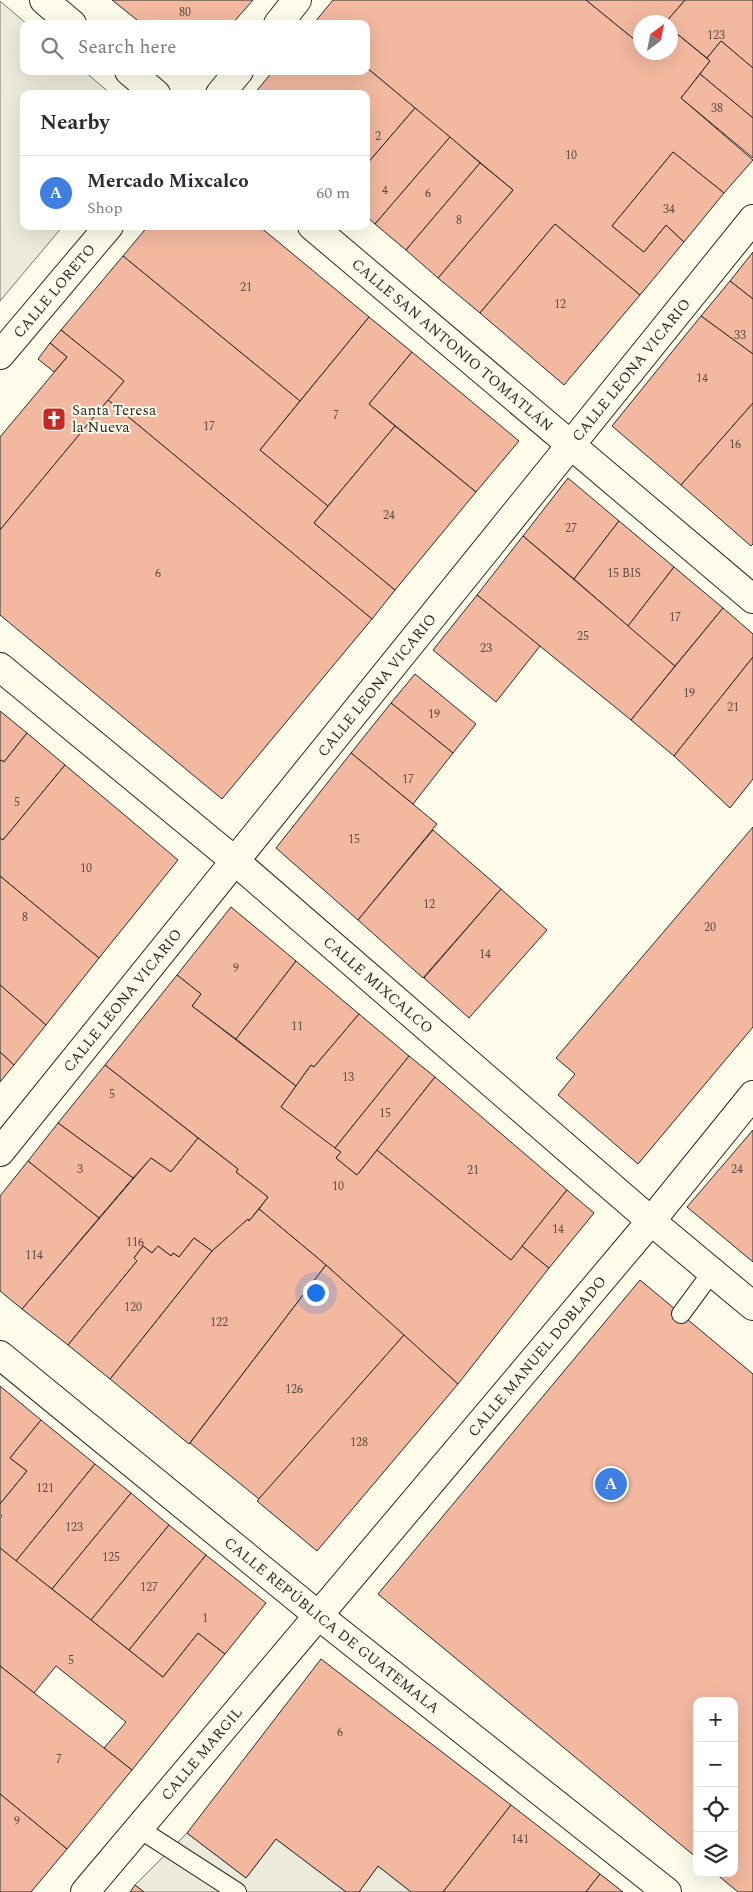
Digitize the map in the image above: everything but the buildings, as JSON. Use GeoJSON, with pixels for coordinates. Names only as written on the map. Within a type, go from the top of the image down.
{"type":"FeatureCollection","features":[{"type":"Feature","properties":{"kind":"street"},"geometry":{"type":"LineString","coordinates":[[44,0],[67,20]]}},
{"type":"Feature","properties":{"kind":"street"},"geometry":{"type":"LineString","coordinates":[[281,20],[298,0]]}},
{"type":"Feature","properties":{"kind":"street"},"geometry":{"type":"LineString","coordinates":[[134,75],[151,90]]}},
{"type":"Feature","properties":{"kind":"street"},"geometry":{"type":"LineString","coordinates":[[223,90],[236,75]]}},
{"type":"Feature","properties":{"kind":"street","name":"CALLE LEONA VICARIO"},"geometry":{"type":"LineString","coordinates":[[0,1152],[753,219]]}},
{"type":"Feature","properties":{"kind":"street","name":"CALLE LORETO"},"geometry":{"type":"LineString","coordinates":[[0,356],[106,230]]}},
{"type":"Feature","properties":{"kind":"street","name":"CALLE SAN ANTONIO TOMATLÁN"},"geometry":{"type":"LineString","coordinates":[[317,230],[753,599]]}},
{"type":"Feature","properties":{"kind":"street","name":"CALLE MIXCALCO"},"geometry":{"type":"LineString","coordinates":[[0,667],[235,861],[651,1221],[753,1306]]}},
{"type":"Feature","properties":{"kind":"street","name":"CALLE MANUEL DOBLADO"},"geometry":{"type":"LineString","coordinates":[[320,1616],[651,1221],[753,1095]]}},
{"type":"Feature","properties":{"kind":"street","name":"CALLE REPÚBLICA DE GUATEMALA"},"geometry":{"type":"LineString","coordinates":[[0,1355],[320,1616],[667,1892]]}},
{"type":"Feature","properties":{"kind":"street","name":"CALLE MARGIL"},"geometry":{"type":"LineString","coordinates":[[85,1892],[320,1616]]}},
{"type":"Feature","properties":{"kind":"lane"},"geometry":{"type":"LineString","coordinates":[[681,1314],[712,1272]]}},
{"type":"Feature","properties":{"kind":"lane"},"geometry":{"type":"LineString","coordinates":[[138,1828],[236,1892]]}},
{"type":"Feature","properties":{"kind":"shaded area"},"geometry":{"type":"Polygon","coordinates":[[[0,1],[22,20],[20,20],[20,75],[89,75],[106,90],[20,90],[20,230],[60,230],[0,301],[0,1]]]}},
{"type":"Feature","properties":{"kind":"shaded area"},"geometry":{"type":"Polygon","coordinates":[[[187,1833],[246,1878],[276,1839],[346,1892],[144,1892],[135,1885],[187,1833]]]}},
{"type":"Feature","properties":{"kind":"shaded area"},"geometry":{"type":"Polygon","coordinates":[[[378,1866],[411,1892],[359,1892],[378,1866]]]}},
{"type":"Feature","properties":{"kind":"place","name":"Santa Teresa la Nueva"},"geometry":{"type":"Point","coordinates":[54,419]}},
{"type":"Feature","properties":{"kind":"place","name":"Mercado Mixcalco"},"geometry":{"type":"Point","coordinates":[611,1484]}}]}
